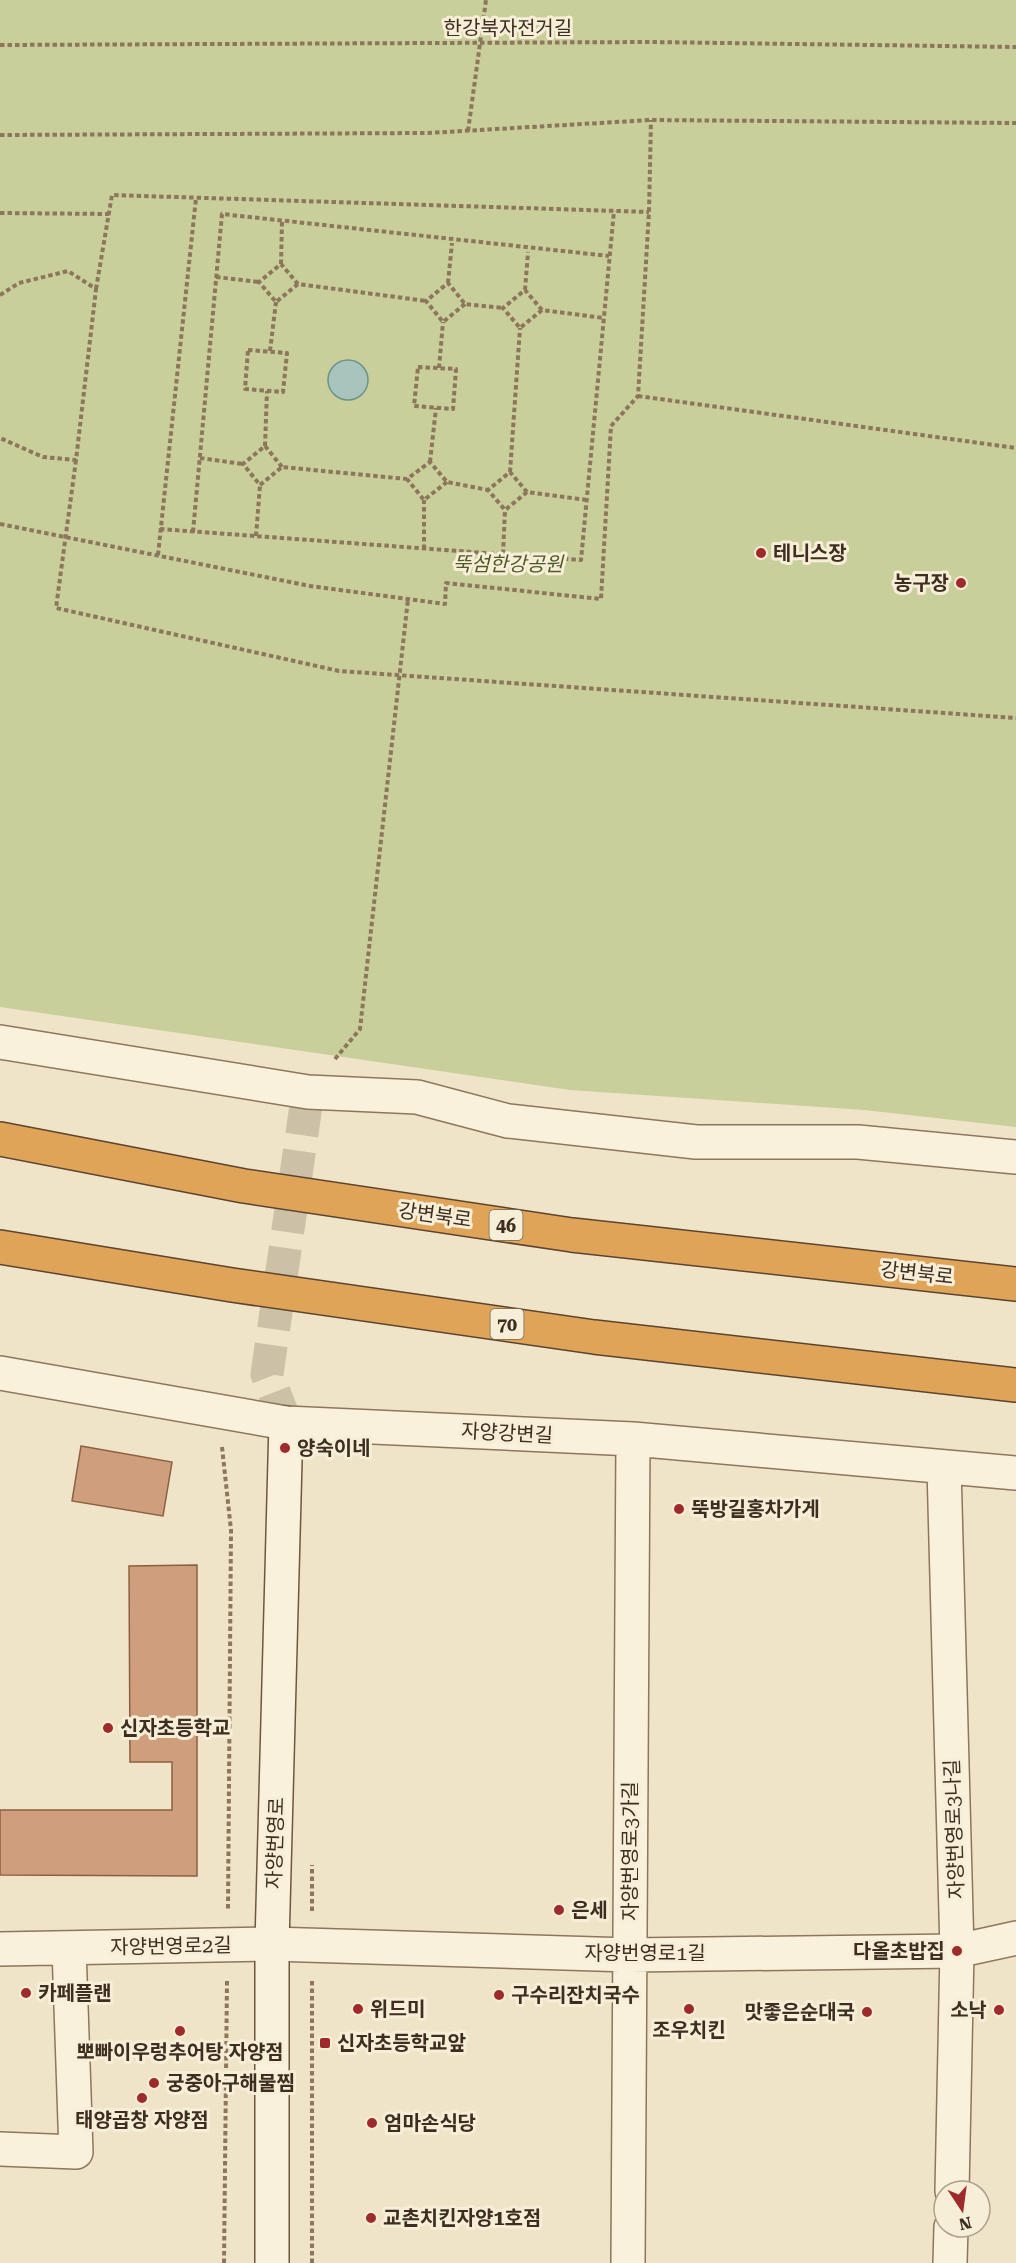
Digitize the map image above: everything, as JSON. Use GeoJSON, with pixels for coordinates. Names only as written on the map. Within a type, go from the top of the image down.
{"type":"FeatureCollection","features":[{"type":"Feature","properties":{"kind":"highway","name":"강변북로"},"geometry":{"type":"LineString","coordinates":[[0,1139],[244,1186],[560,1233],[1016,1284]]}},
{"type":"Feature","properties":{"kind":"highway","name":"70"},"geometry":{"type":"LineString","coordinates":[[0,1247],[244,1286],[594,1337],[1016,1384]]}},
{"type":"Feature","properties":{"kind":"street"},"geometry":{"type":"LineString","coordinates":[[0,1042],[308,1092],[417,1097],[508,1121],[696,1142],[858,1142],[1016,1157]]}},
{"type":"Feature","properties":{"kind":"street","name":"자양강변길"},"geometry":{"type":"LineString","coordinates":[[0,1373],[286,1423],[633,1439],[1016,1473]]}},
{"type":"Feature","properties":{"kind":"street","name":"자양번영로"},"geometry":{"type":"LineString","coordinates":[[272,2263],[272,1944],[286,1423]]}},
{"type":"Feature","properties":{"kind":"street","name":"자양번영로3가길"},"geometry":{"type":"LineString","coordinates":[[628,2263],[633,1439]]}},
{"type":"Feature","properties":{"kind":"street","name":"자양번영로3나길"},"geometry":{"type":"LineString","coordinates":[[944,1467],[957,1951],[951,2179]]}},
{"type":"Feature","properties":{"kind":"street","name":"자양번영로1길"},"geometry":{"type":"LineString","coordinates":[[272,1944],[629,1955],[957,1951],[1016,1938]]}},
{"type":"Feature","properties":{"kind":"street","name":"자양번영로2길"},"geometry":{"type":"LineString","coordinates":[[0,1949],[272,1944]]}},
{"type":"Feature","properties":{"kind":"street"},"geometry":{"type":"LineString","coordinates":[[0,2149],[75,2152],[69,1948]]}},
{"type":"Feature","properties":{"kind":"street"},"geometry":{"type":"LineString","coordinates":[[950,2263],[951,2239]]}},
{"type":"Feature","properties":{"kind":"path"},"geometry":{"type":"LineString","coordinates":[[468,131],[486,0]]}},
{"type":"Feature","properties":{"kind":"path","name":"한강북자전거길"},"geometry":{"type":"LineString","coordinates":[[0,45],[650,42],[1016,46]]}},
{"type":"Feature","properties":{"kind":"path"},"geometry":{"type":"LineString","coordinates":[[0,524],[310,586],[446,604],[446,583],[601,599],[611,426],[638,396],[649,212],[651,120]]}},
{"type":"Feature","properties":{"kind":"path"},"geometry":{"type":"LineString","coordinates":[[0,135],[468,131],[651,120],[1016,123]]}},
{"type":"Feature","properties":{"kind":"path"},"geometry":{"type":"LineString","coordinates":[[649,212],[112,195],[96,289],[56,608],[339,671],[1016,718]]}},
{"type":"Feature","properties":{"kind":"path"},"geometry":{"type":"LineString","coordinates":[[158,555],[196,198]]}},
{"type":"Feature","properties":{"kind":"path"},"geometry":{"type":"LineString","coordinates":[[160,529],[581,560],[614,211]]}},
{"type":"Feature","properties":{"kind":"path"},"geometry":{"type":"LineString","coordinates":[[0,213],[109,214]]}},
{"type":"Feature","properties":{"kind":"path"},"geometry":{"type":"LineString","coordinates":[[193,532],[222,214],[609,256]]}},
{"type":"Feature","properties":{"kind":"path"},"geometry":{"type":"LineString","coordinates":[[282,221],[281,264],[298,284],[426,301],[443,322],[439,368]]}},
{"type":"Feature","properties":{"kind":"path"},"geometry":{"type":"LineString","coordinates":[[452,243],[448,283],[465,304],[503,308],[520,328],[510,472],[526,492],[587,500]]}},
{"type":"Feature","properties":{"kind":"path"},"geometry":{"type":"LineString","coordinates":[[528,252],[525,290],[542,310],[604,318]]}},
{"type":"Feature","properties":{"kind":"path"},"geometry":{"type":"LineString","coordinates":[[259,282],[281,264]]}},
{"type":"Feature","properties":{"kind":"path"},"geometry":{"type":"LineString","coordinates":[[0,295],[19,283],[68,272],[96,289]]}},
{"type":"Feature","properties":{"kind":"path"},"geometry":{"type":"LineString","coordinates":[[216,277],[259,282],[276,302]]}},
{"type":"Feature","properties":{"kind":"path"},"geometry":{"type":"LineString","coordinates":[[426,301],[448,283]]}},
{"type":"Feature","properties":{"kind":"path"},"geometry":{"type":"LineString","coordinates":[[270,351],[276,302],[298,284]]}},
{"type":"Feature","properties":{"kind":"path"},"geometry":{"type":"LineString","coordinates":[[503,308],[525,290]]}},
{"type":"Feature","properties":{"kind":"path"},"geometry":{"type":"LineString","coordinates":[[443,322],[465,304]]}},
{"type":"Feature","properties":{"kind":"path"},"geometry":{"type":"LineString","coordinates":[[520,328],[542,310]]}},
{"type":"Feature","properties":{"kind":"path"},"geometry":{"type":"LineString","coordinates":[[248,350],[287,353],[283,392],[267,391],[244,389],[248,350]]}},
{"type":"Feature","properties":{"kind":"path"},"geometry":{"type":"LineString","coordinates":[[418,366],[456,369],[453,409],[436,408],[414,406],[418,366]]}},
{"type":"Feature","properties":{"kind":"path"},"geometry":{"type":"LineString","coordinates":[[267,391],[265,446],[282,467]]}},
{"type":"Feature","properties":{"kind":"path"},"geometry":{"type":"LineString","coordinates":[[638,396],[1016,448]]}},
{"type":"Feature","properties":{"kind":"path"},"geometry":{"type":"LineString","coordinates":[[260,485],[282,467],[408,479],[430,462],[436,408]]}},
{"type":"Feature","properties":{"kind":"path"},"geometry":{"type":"LineString","coordinates":[[0,438],[43,457],[76,460]]}},
{"type":"Feature","properties":{"kind":"path"},"geometry":{"type":"LineString","coordinates":[[243,464],[265,446]]}},
{"type":"Feature","properties":{"kind":"path"},"geometry":{"type":"LineString","coordinates":[[200,458],[243,464],[260,485],[256,536]]}},
{"type":"Feature","properties":{"kind":"path"},"geometry":{"type":"LineString","coordinates":[[430,462],[447,482],[488,490],[505,510],[503,555]]}},
{"type":"Feature","properties":{"kind":"path"},"geometry":{"type":"LineString","coordinates":[[488,490],[510,472]]}},
{"type":"Feature","properties":{"kind":"path"},"geometry":{"type":"LineString","coordinates":[[408,479],[424,500],[424,549]]}},
{"type":"Feature","properties":{"kind":"path"},"geometry":{"type":"LineString","coordinates":[[424,500],[447,482]]}},
{"type":"Feature","properties":{"kind":"path"},"geometry":{"type":"LineString","coordinates":[[505,510],[526,492]]}},
{"type":"Feature","properties":{"kind":"path"},"geometry":{"type":"LineString","coordinates":[[308,1092],[360,1029],[408,599]]}},
{"type":"Feature","properties":{"kind":"path"},"geometry":{"type":"LineString","coordinates":[[221,1437],[231,1530],[224,2263]]}},
{"type":"Feature","properties":{"kind":"path"},"geometry":{"type":"LineString","coordinates":[[312,1863],[312,2263]]}},
{"type":"Feature","properties":{"kind":"green space","name":"뚝섬한강공원"},"geometry":{"type":"Polygon","coordinates":[[[0,0],[1016,0],[1016,1127],[864,1110],[570,1090],[0,1007],[0,0]]]}},
{"type":"Feature","properties":{"kind":"water"},"geometry":{"type":"Polygon","coordinates":[[[348,360],[356,361],[362,366],[367,372],[367,388],[362,394],[356,399],[348,400],[340,399],[334,394],[329,388],[328,380],[329,372],[334,366],[340,361],[348,360]]]}},
{"type":"Feature","properties":{"kind":"building"},"geometry":{"type":"Polygon","coordinates":[[[81,1446],[172,1462],[163,1516],[72,1501],[81,1446]]]}},
{"type":"Feature","properties":{"kind":"building"},"geometry":{"type":"Polygon","coordinates":[[[197,1565],[197,1876],[0,1875],[0,1810],[172,1810],[172,1762],[130,1762],[129,1566],[197,1565]]]}},
{"type":"Feature","properties":{"kind":"tunnel"},"geometry":{"type":"LineString","coordinates":[[286,1423],[267,1374],[308,1092]]}},
{"type":"Feature","properties":{"kind":"place","name":"테니스장"},"geometry":{"type":"Point","coordinates":[761,553]}},
{"type":"Feature","properties":{"kind":"place","name":"농구장"},"geometry":{"type":"Point","coordinates":[961,583]}},
{"type":"Feature","properties":{"kind":"place","name":"양숙이네"},"geometry":{"type":"Point","coordinates":[285,1448]}},
{"type":"Feature","properties":{"kind":"place","name":"뚝방길홍차가게"},"geometry":{"type":"Point","coordinates":[679,1509]}},
{"type":"Feature","properties":{"kind":"place","name":"신자초등학교"},"geometry":{"type":"Point","coordinates":[108,1728]}},
{"type":"Feature","properties":{"kind":"place","name":"은세"},"geometry":{"type":"Point","coordinates":[559,1910]}},
{"type":"Feature","properties":{"kind":"place","name":"다올초밥집"},"geometry":{"type":"Point","coordinates":[957,1951]}},
{"type":"Feature","properties":{"kind":"place","name":"카페플랜"},"geometry":{"type":"Point","coordinates":[26,1993]}},
{"type":"Feature","properties":{"kind":"place","name":"구수리잔치국수"},"geometry":{"type":"Point","coordinates":[499,1995]}},
{"type":"Feature","properties":{"kind":"place","name":"위드미"},"geometry":{"type":"Point","coordinates":[358,2009]}},
{"type":"Feature","properties":{"kind":"place","name":"조우치킨"},"geometry":{"type":"Point","coordinates":[689,2009]}},
{"type":"Feature","properties":{"kind":"place","name":"소낙"},"geometry":{"type":"Point","coordinates":[999,2010]}},
{"type":"Feature","properties":{"kind":"place","name":"맛좋은순대국"},"geometry":{"type":"Point","coordinates":[867,2012]}},
{"type":"Feature","properties":{"kind":"place","name":"뽀빠이우렁추어탕 자양점"},"geometry":{"type":"Point","coordinates":[180,2031]}},
{"type":"Feature","properties":{"kind":"place","name":"신자초등학교앞"},"geometry":{"type":"Point","coordinates":[325,2043]}},
{"type":"Feature","properties":{"kind":"place","name":"궁중아구해물찜"},"geometry":{"type":"Point","coordinates":[154,2083]}},
{"type":"Feature","properties":{"kind":"place","name":"태양곱창 자양점"},"geometry":{"type":"Point","coordinates":[142,2098]}},
{"type":"Feature","properties":{"kind":"place","name":"엄마손식당"},"geometry":{"type":"Point","coordinates":[372,2123]}},
{"type":"Feature","properties":{"kind":"place","name":"교촌치킨자양1호점"},"geometry":{"type":"Point","coordinates":[371,2218]}}]}
